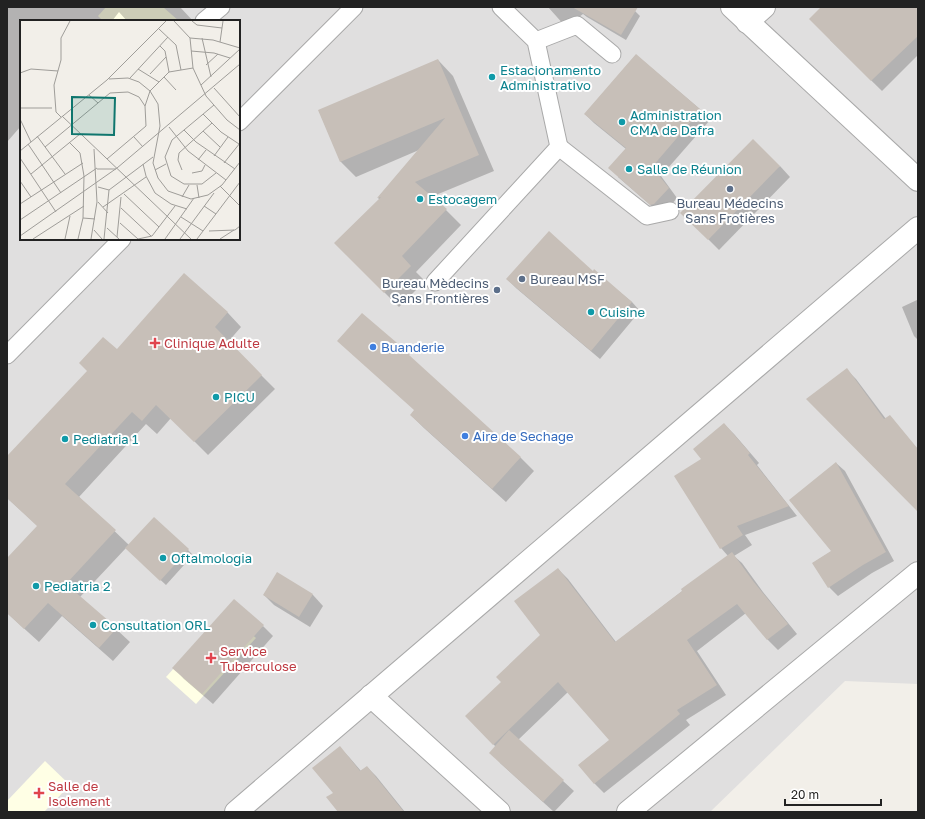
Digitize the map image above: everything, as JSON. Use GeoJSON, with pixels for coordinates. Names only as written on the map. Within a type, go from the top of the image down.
{"type":"FeatureCollection","features":[{"type":"Feature","properties":{"kind":"street"},"geometry":{"type":"LineString","coordinates":[[739,14],[764,7]]}},
{"type":"Feature","properties":{"kind":"street"},"geometry":{"type":"LineString","coordinates":[[739,14],[918,180]]}},
{"type":"Feature","properties":{"kind":"street"},"geometry":{"type":"LineString","coordinates":[[236,812],[918,228]]}},
{"type":"Feature","properties":{"kind":"street"},"geometry":{"type":"LineString","coordinates":[[628,812],[918,573]]}},
{"type":"Feature","properties":{"kind":"street"},"geometry":{"type":"LineString","coordinates":[[371,696],[499,812]]}},
{"type":"Feature","properties":{"kind":"lane"},"geometry":{"type":"LineString","coordinates":[[205,20],[221,7]]}},
{"type":"Feature","properties":{"kind":"lane"},"geometry":{"type":"LineString","coordinates":[[240,121],[354,7]]}},
{"type":"Feature","properties":{"kind":"lane"},"geometry":{"type":"LineString","coordinates":[[501,7],[536,41],[559,147],[647,216],[670,211]]}},
{"type":"Feature","properties":{"kind":"lane"},"geometry":{"type":"LineString","coordinates":[[536,41],[578,25],[612,54]]}},
{"type":"Feature","properties":{"kind":"lane"},"geometry":{"type":"LineString","coordinates":[[435,282],[559,147]]}},
{"type":"Feature","properties":{"kind":"lane"},"geometry":{"type":"LineString","coordinates":[[7,354],[121,240]]}},
{"type":"Feature","properties":{"kind":"shaded area"},"geometry":{"type":"Polygon","coordinates":[[[7,7],[918,7],[918,684],[845,681],[710,812],[7,812],[7,7]]]}},
{"type":"Feature","properties":{"kind":"shaded area"},"geometry":{"type":"Polygon","coordinates":[[[106,7],[163,7],[178,20],[102,20],[98,16],[106,7]]]}},
{"type":"Feature","properties":{"kind":"shaded area","name":"Service Tuberculose"},"geometry":{"type":"Polygon","coordinates":[[[225,611],[256,638],[196,704],[166,677],[225,611]]]}},
{"type":"Feature","properties":{"kind":"shaded area","name":"Salle de Isolement"},"geometry":{"type":"Polygon","coordinates":[[[45,761],[70,785],[44,812],[7,812],[7,801],[45,761]]]}},
{"type":"Feature","properties":{"kind":"building"},"geometry":{"type":"Polygon","coordinates":[[[572,7],[638,7],[621,35],[572,7]]]}},
{"type":"Feature","properties":{"kind":"building"},"geometry":{"type":"Polygon","coordinates":[[[821,7],[918,7],[918,36],[871,81],[809,19],[821,7]]]}},
{"type":"Feature","properties":{"kind":"building"},"geometry":{"type":"Polygon","coordinates":[[[636,54],[701,110],[652,167],[669,188],[654,204],[650,205],[608,168],[626,148],[584,114],[636,54]]]}},
{"type":"Feature","properties":{"kind":"building"},"geometry":{"type":"Polygon","coordinates":[[[438,59],[479,155],[415,182],[447,209],[402,256],[411,266],[384,293],[334,243],[381,197],[377,198],[445,118],[340,162],[318,110],[438,59]]]}},
{"type":"Feature","properties":{"kind":"building","name":"Bureau Médecins Sans Frotières"},"geometry":{"type":"Polygon","coordinates":[[[753,139],[780,166],[708,240],[680,213],[753,139]]]}},
{"type":"Feature","properties":{"kind":"building"},"geometry":{"type":"Polygon","coordinates":[[[549,231],[593,271],[594,269],[632,302],[591,351],[506,279],[549,231]]]}},
{"type":"Feature","properties":{"kind":"building"},"geometry":{"type":"Polygon","coordinates":[[[184,273],[228,312],[215,327],[262,375],[194,442],[156,405],[142,421],[132,412],[65,484],[116,530],[66,584],[117,628],[99,648],[48,603],[24,629],[7,613],[7,558],[37,526],[7,498],[7,456],[87,371],[79,363],[103,337],[117,349],[184,273]]]}},
{"type":"Feature","properties":{"kind":"building"},"geometry":{"type":"Polygon","coordinates":[[[362,313],[410,354],[409,355],[521,457],[492,489],[410,415],[414,410],[337,341],[362,313]]]}},
{"type":"Feature","properties":{"kind":"building"},"geometry":{"type":"Polygon","coordinates":[[[847,368],[884,419],[890,415],[918,449],[918,512],[806,399],[847,368]]]}},
{"type":"Feature","properties":{"kind":"building"},"geometry":{"type":"Polygon","coordinates":[[[724,423],[750,453],[748,455],[789,506],[737,526],[743,535],[720,549],[674,476],[701,459],[693,449],[724,423]]]}},
{"type":"Feature","properties":{"kind":"building"},"geometry":{"type":"Polygon","coordinates":[[[836,462],[886,552],[828,588],[812,563],[831,551],[789,500],[836,462]]]}},
{"type":"Feature","properties":{"kind":"building"},"geometry":{"type":"Polygon","coordinates":[[[154,517],[189,549],[160,581],[125,548],[154,517]]]}},
{"type":"Feature","properties":{"kind":"building"},"geometry":{"type":"Polygon","coordinates":[[[732,552],[753,581],[788,624],[767,640],[737,604],[687,640],[717,685],[677,710],[680,714],[594,784],[578,765],[609,740],[558,682],[493,745],[465,716],[501,682],[496,677],[540,635],[514,601],[558,568],[615,642],[682,591],[681,589],[732,552]]]}},
{"type":"Feature","properties":{"kind":"building"},"geometry":{"type":"Polygon","coordinates":[[[277,572],[313,594],[299,617],[263,595],[277,572]]]}},
{"type":"Feature","properties":{"kind":"building","name":"Service Tuberculose"},"geometry":{"type":"Polygon","coordinates":[[[234,599],[264,625],[202,694],[172,668],[234,599]]]}},
{"type":"Feature","properties":{"kind":"building"},"geometry":{"type":"Polygon","coordinates":[[[509,730],[564,780],[543,802],[489,753],[509,730]]]}},
{"type":"Feature","properties":{"kind":"building"},"geometry":{"type":"Polygon","coordinates":[[[340,746],[360,771],[367,766],[404,812],[338,812],[326,797],[333,793],[312,768],[340,746]]]}},
{"type":"Feature","properties":{"kind":"place","name":"Estacionamento Administrativo"},"geometry":{"type":"Point","coordinates":[492,77]}},
{"type":"Feature","properties":{"kind":"place","name":"Administration CMA de Dafra"},"geometry":{"type":"Point","coordinates":[622,122]}},
{"type":"Feature","properties":{"kind":"place","name":"Salle de Réunion"},"geometry":{"type":"Point","coordinates":[629,169]}},
{"type":"Feature","properties":{"kind":"place","name":"Bureau Médecins Sans Frotières"},"geometry":{"type":"Point","coordinates":[730,189]}},
{"type":"Feature","properties":{"kind":"place","name":"Estocagem"},"geometry":{"type":"Point","coordinates":[420,199]}},
{"type":"Feature","properties":{"kind":"place","name":"Bureau MSF"},"geometry":{"type":"Point","coordinates":[522,279]}},
{"type":"Feature","properties":{"kind":"place","name":"Bureau Mèdecins Sans Frontières"},"geometry":{"type":"Point","coordinates":[497,290]}},
{"type":"Feature","properties":{"kind":"place","name":"Cuisine"},"geometry":{"type":"Point","coordinates":[591,312]}},
{"type":"Feature","properties":{"kind":"place","name":"Clinique Adulte"},"geometry":{"type":"Point","coordinates":[155,343]}},
{"type":"Feature","properties":{"kind":"place","name":"Buanderie"},"geometry":{"type":"Point","coordinates":[373,347]}},
{"type":"Feature","properties":{"kind":"place","name":"PICU"},"geometry":{"type":"Point","coordinates":[216,397]}},
{"type":"Feature","properties":{"kind":"place","name":"Aire de Sechage"},"geometry":{"type":"Point","coordinates":[465,436]}},
{"type":"Feature","properties":{"kind":"place","name":"Pediatria 1"},"geometry":{"type":"Point","coordinates":[65,439]}},
{"type":"Feature","properties":{"kind":"place","name":"Oftalmologia"},"geometry":{"type":"Point","coordinates":[163,558]}},
{"type":"Feature","properties":{"kind":"place","name":"Pediatria 2"},"geometry":{"type":"Point","coordinates":[36,586]}},
{"type":"Feature","properties":{"kind":"place","name":"Consultation ORL"},"geometry":{"type":"Point","coordinates":[93,625]}},
{"type":"Feature","properties":{"kind":"place","name":"Service Tuberculose"},"geometry":{"type":"Point","coordinates":[211,658]}},
{"type":"Feature","properties":{"kind":"place","name":"Salle de Isolement"},"geometry":{"type":"Point","coordinates":[39,793]}}]}
